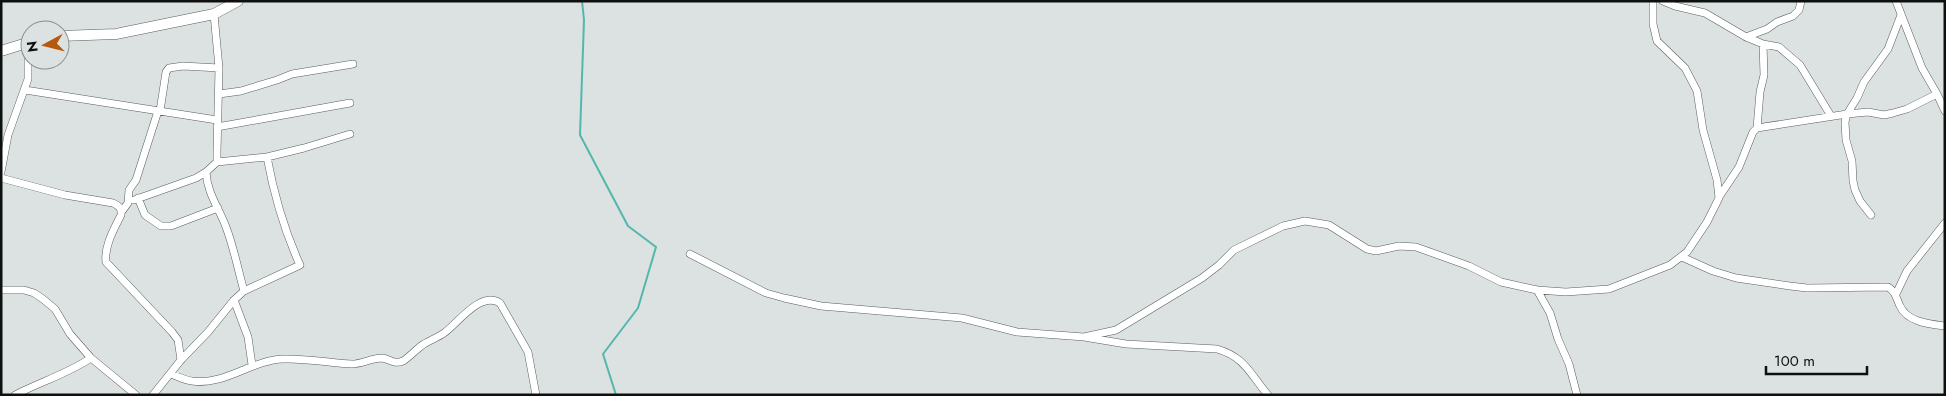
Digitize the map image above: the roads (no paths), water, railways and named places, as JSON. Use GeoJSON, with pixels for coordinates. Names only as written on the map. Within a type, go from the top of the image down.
{"type":"FeatureCollection","features":[{"type":"Feature","properties":{"kind":"street"},"geometry":{"type":"LineString","coordinates":[[70,36],[116,34],[214,14],[238,1]]}},
{"type":"Feature","properties":{"kind":"street"},"geometry":{"type":"LineString","coordinates":[[1653,1],[1653,24],[1657,41],[1685,68],[1697,91],[1703,130],[1717,180],[1719,198]]}},
{"type":"Feature","properties":{"kind":"street"},"geometry":{"type":"LineString","coordinates":[[1663,1],[1675,6],[1705,13],[1746,37],[1763,44],[1779,47],[1800,65],[1831,116]]}},
{"type":"Feature","properties":{"kind":"street"},"geometry":{"type":"LineString","coordinates":[[1746,37],[1793,16],[1799,10],[1801,1]]}},
{"type":"Feature","properties":{"kind":"street"},"geometry":{"type":"LineString","coordinates":[[1896,1],[1922,68],[1945,111]]}},
{"type":"Feature","properties":{"kind":"street"},"geometry":{"type":"LineString","coordinates":[[214,14],[219,68],[217,162]]}},
{"type":"Feature","properties":{"kind":"street"},"geometry":{"type":"LineString","coordinates":[[1871,215],[1860,201],[1853,181],[1852,161],[1846,140],[1847,114],[1864,82],[1888,48],[1902,14]]}},
{"type":"Feature","properties":{"kind":"street"},"geometry":{"type":"LineString","coordinates":[[1757,128],[1760,92],[1764,75],[1763,44]]}},
{"type":"Feature","properties":{"kind":"street"},"geometry":{"type":"LineString","coordinates":[[1,51],[20,45]]}},
{"type":"Feature","properties":{"kind":"street"},"geometry":{"type":"LineString","coordinates":[[219,94],[241,91],[292,74],[353,64]]}},
{"type":"Feature","properties":{"kind":"street"},"geometry":{"type":"LineString","coordinates":[[128,203],[129,190],[136,180],[159,111],[166,72],[169,68],[183,66],[219,68]]}},
{"type":"Feature","properties":{"kind":"street"},"geometry":{"type":"LineString","coordinates":[[1,172],[8,135],[28,79],[28,70]]}},
{"type":"Feature","properties":{"kind":"street"},"geometry":{"type":"LineString","coordinates":[[24,90],[159,111],[217,124],[350,102]]}},
{"type":"Feature","properties":{"kind":"street"},"geometry":{"type":"LineString","coordinates":[[1084,337],[1116,330],[1202,278],[1234,250],[1283,226],[1304,221],[1329,225],[1367,249],[1376,251],[1399,246],[1416,247],[1469,266],[1501,282],[1537,290],[1566,292],[1609,290],[1670,265],[1682,257],[1707,222],[1719,198],[1739,167],[1753,132],[1757,128],[1847,114],[1868,112],[1884,115],[1908,109],[1937,94]]}},
{"type":"Feature","properties":{"kind":"street"},"geometry":{"type":"LineString","coordinates":[[181,360],[178,340],[172,332],[106,262],[105,256],[108,244],[122,211],[128,203],[189,181],[206,172],[217,162],[266,157],[350,134]]}},
{"type":"Feature","properties":{"kind":"street"},"geometry":{"type":"LineString","coordinates":[[153,395],[181,360],[244,291],[300,265],[281,218],[266,157]]}},
{"type":"Feature","properties":{"kind":"street"},"geometry":{"type":"LineString","coordinates":[[206,172],[208,188],[227,228],[244,291]]}},
{"type":"Feature","properties":{"kind":"street"},"geometry":{"type":"LineString","coordinates":[[1,178],[65,195],[113,203],[119,206],[122,211]]}},
{"type":"Feature","properties":{"kind":"street"},"geometry":{"type":"LineString","coordinates":[[138,198],[145,215],[161,226],[171,226],[218,208]]}},
{"type":"Feature","properties":{"kind":"street"},"geometry":{"type":"LineString","coordinates":[[1896,294],[1907,271],[1945,223]]}},
{"type":"Feature","properties":{"kind":"street"},"geometry":{"type":"LineString","coordinates":[[690,254],[766,293],[821,306],[861,311],[906,312],[962,318],[1016,332],[1084,337],[1126,344],[1199,347],[1230,353],[1245,364],[1268,395]]}},
{"type":"Feature","properties":{"kind":"street"},"geometry":{"type":"LineString","coordinates":[[1682,257],[1713,271],[1736,278],[1807,288],[1888,287],[1896,294],[1901,308],[1906,315],[1926,323],[1945,326]]}},
{"type":"Feature","properties":{"kind":"street"},"geometry":{"type":"LineString","coordinates":[[1,290],[24,290],[43,298],[55,309],[70,334],[91,358],[136,395]]}},
{"type":"Feature","properties":{"kind":"street"},"geometry":{"type":"LineString","coordinates":[[1537,290],[1550,313],[1558,339],[1569,364],[1577,395]]}},
{"type":"Feature","properties":{"kind":"street"},"geometry":{"type":"LineString","coordinates":[[234,300],[248,337],[252,365]]}},
{"type":"Feature","properties":{"kind":"street"},"geometry":{"type":"LineString","coordinates":[[170,374],[192,381],[206,381],[218,379],[252,365],[274,359],[354,364],[381,358],[392,363],[400,362],[424,344],[445,332],[470,308],[482,303],[497,301],[500,303],[528,352],[536,395]]}},
{"type":"Feature","properties":{"kind":"street"},"geometry":{"type":"LineString","coordinates":[[178,340],[194,347]]}},
{"type":"Feature","properties":{"kind":"street"},"geometry":{"type":"LineString","coordinates":[[15,395],[62,375],[91,358]]}},
{"type":"Feature","properties":{"kind":"waterway"},"geometry":{"type":"LineString","coordinates":[[582,1],[584,20],[580,135],[628,226],[656,247],[638,308],[603,354],[616,395]]}}]}
